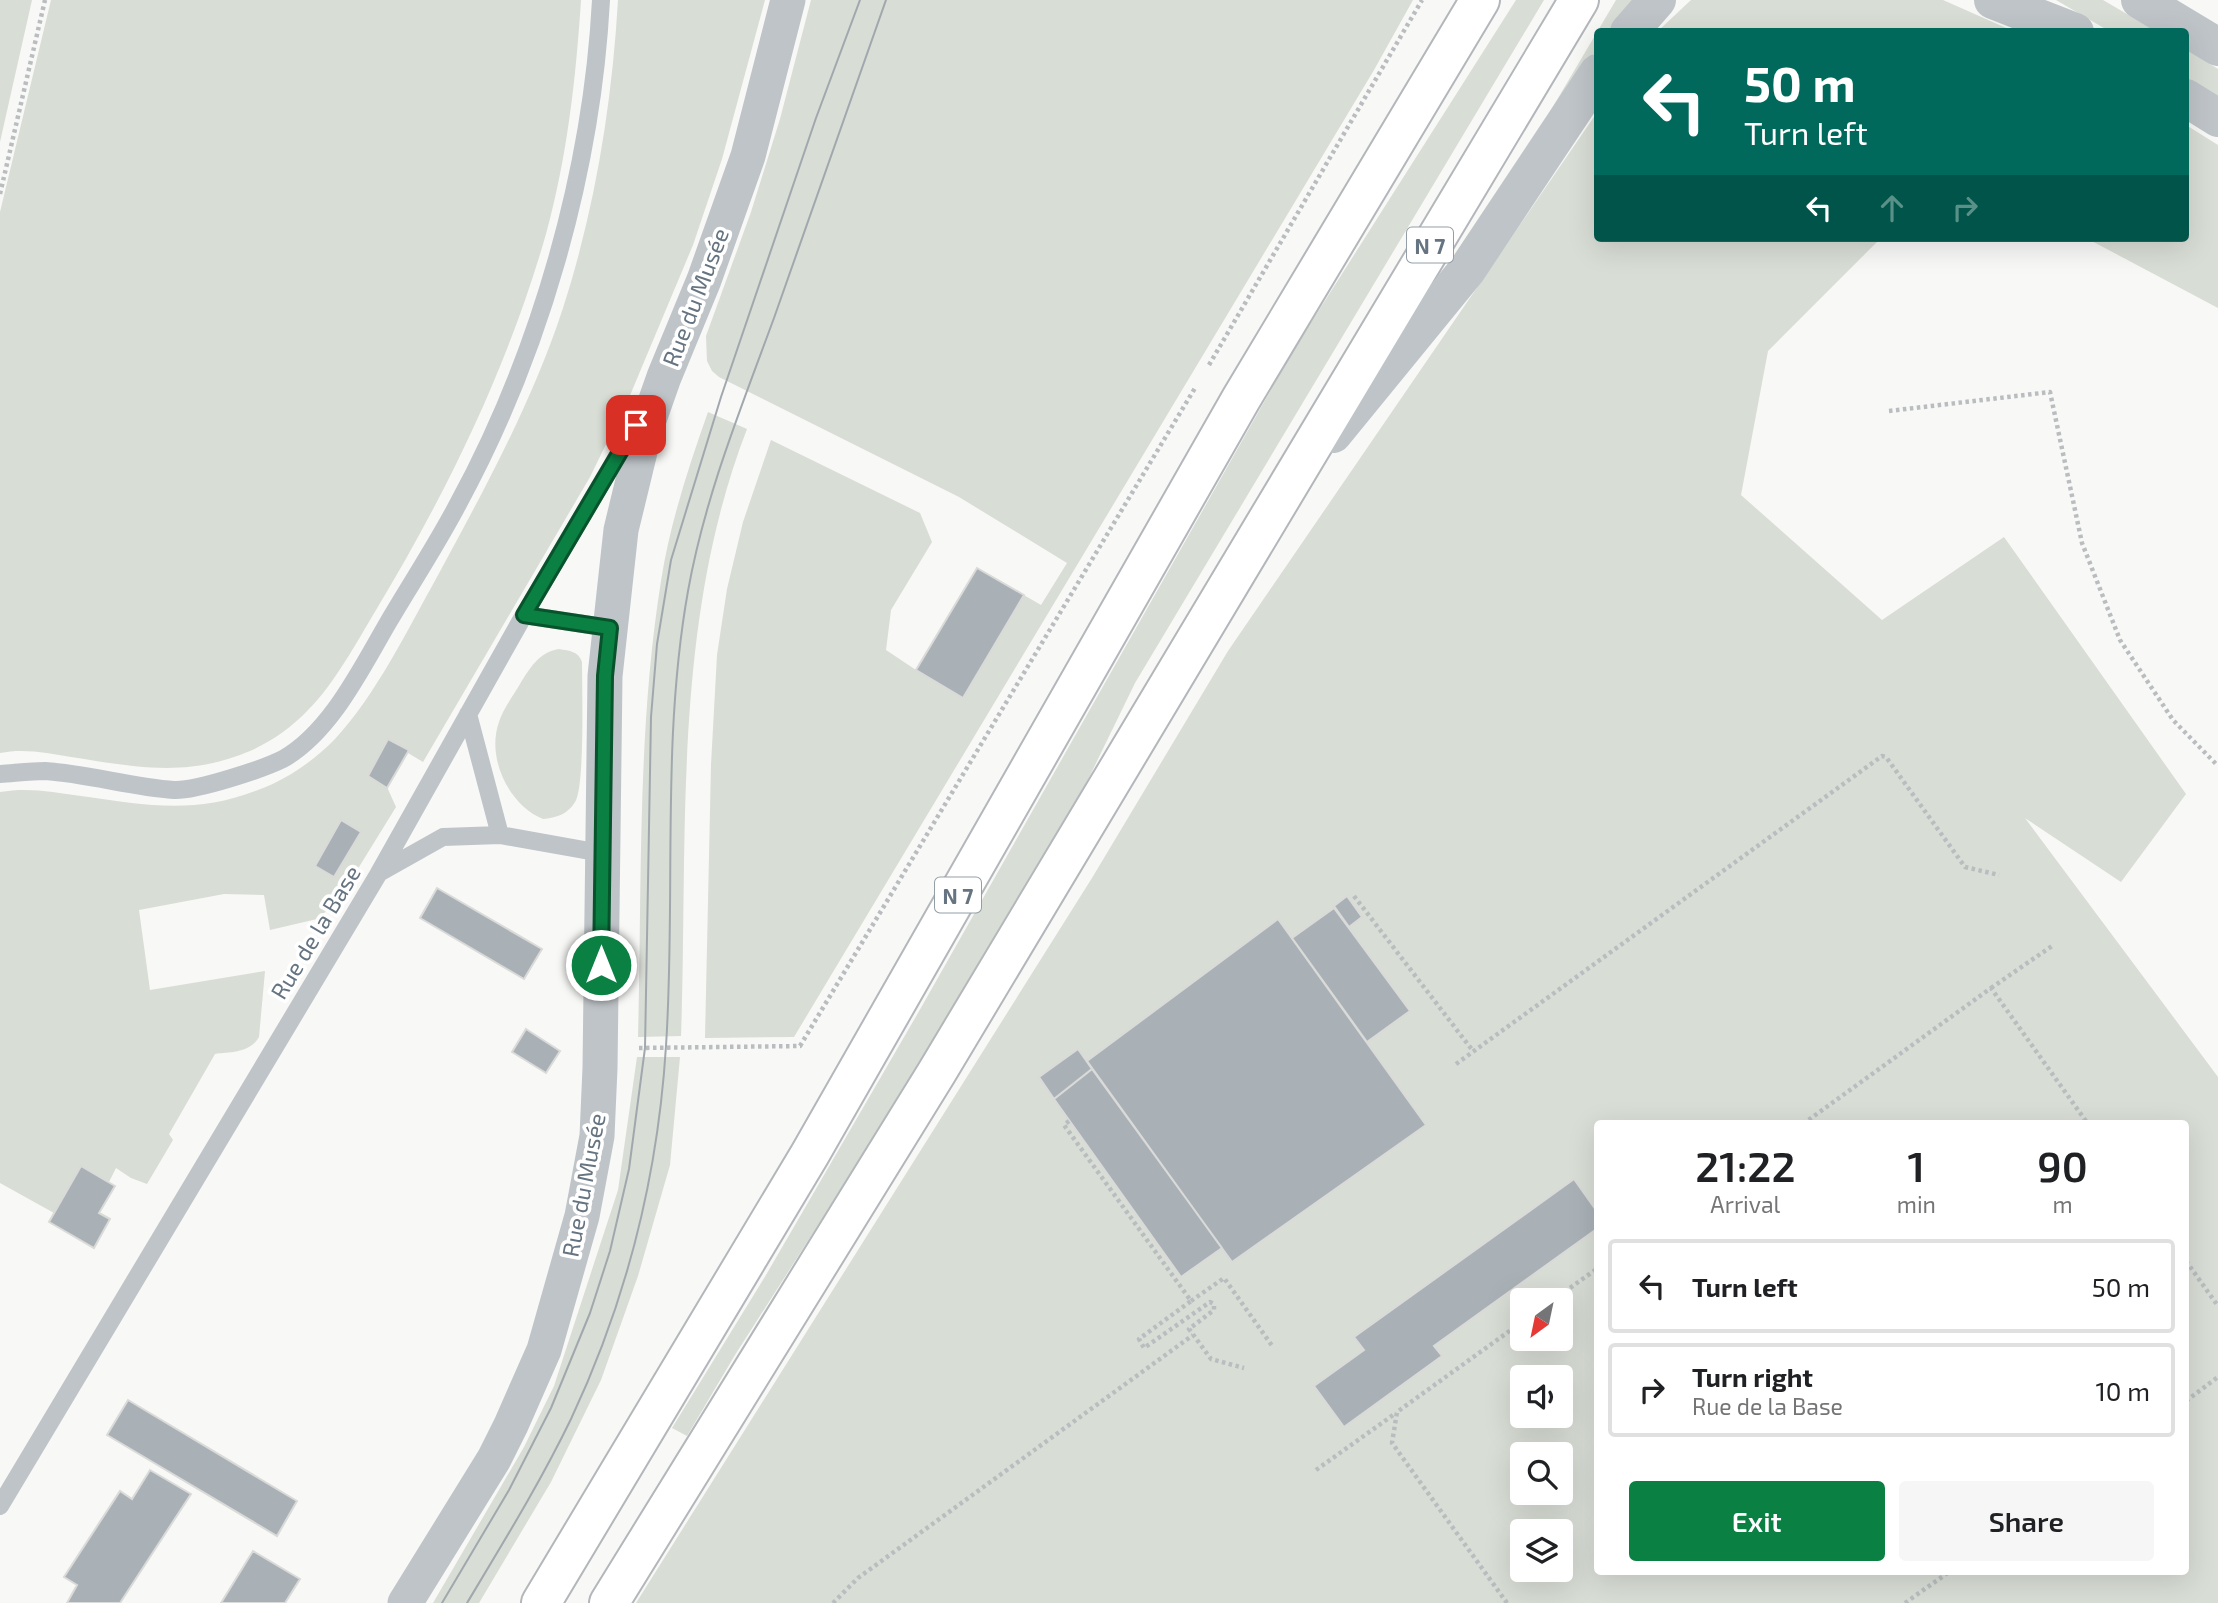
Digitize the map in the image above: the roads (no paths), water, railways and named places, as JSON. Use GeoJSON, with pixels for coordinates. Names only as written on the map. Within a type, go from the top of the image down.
{"type":"FeatureCollection","features":[{"type":"Feature","properties":{"kind":"highway","name":"N 7"},"geometry":{"type":"LineString","coordinates":[[541,1603],[810,1154],[1241,399],[1480,0]]}},
{"type":"Feature","properties":{"kind":"highway","name":"N 7"},"geometry":{"type":"LineString","coordinates":[[608,1603],[937,1072],[1579,0]]}},
{"type":"Feature","properties":{"kind":"street","name":"Rue du Musée"},"geometry":{"type":"LineString","coordinates":[[405,1603],[494,1459],[511,1425],[544,1350],[582,1216],[597,1136],[605,676],[621,530],[645,431],[704,280],[748,156],[788,0]]}},
{"type":"Feature","properties":{"kind":"street"},"geometry":{"type":"LineString","coordinates":[[1632,28],[1657,0]]}},
{"type":"Feature","properties":{"kind":"street"},"geometry":{"type":"LineString","coordinates":[[1993,0],[2066,28]]}},
{"type":"Feature","properties":{"kind":"street"},"geometry":{"type":"LineString","coordinates":[[2026,0],[2070,28]]}},
{"type":"Feature","properties":{"kind":"street"},"geometry":{"type":"LineString","coordinates":[[2140,0],[2186,28]]}},
{"type":"Feature","properties":{"kind":"street"},"geometry":{"type":"LineString","coordinates":[[2189,30],[2218,47]]}},
{"type":"Feature","properties":{"kind":"street"},"geometry":{"type":"LineString","coordinates":[[1285,492],[1467,270],[1594,79]]}},
{"type":"Feature","properties":{"kind":"street"},"geometry":{"type":"LineString","coordinates":[[2189,100],[2218,118]]}},
{"type":"Feature","properties":{"kind":"lane"},"geometry":{"type":"LineString","coordinates":[[0,774],[44,771],[177,790],[239,776],[284,758],[324,726],[354,681],[459,503],[511,392],[548,293],[580,167],[599,41],[601,0]]}},
{"type":"Feature","properties":{"kind":"lane","name":"Rue de la Base"},"geometry":{"type":"LineString","coordinates":[[0,1506],[379,873],[524,615],[664,377]]}},
{"type":"Feature","properties":{"kind":"lane"},"geometry":{"type":"LineString","coordinates":[[524,615],[610,628]]}},
{"type":"Feature","properties":{"kind":"lane"},"geometry":{"type":"LineString","coordinates":[[468,714],[500,835]]}},
{"type":"Feature","properties":{"kind":"lane"},"geometry":{"type":"LineString","coordinates":[[379,873],[443,837],[500,835],[601,853]]}},
{"type":"Feature","properties":{"kind":"tram line"},"geometry":{"type":"LineString","coordinates":[[442,1603],[509,1490],[551,1408],[590,1313],[610,1251],[629,1169],[645,1048],[651,717],[657,644],[671,560],[721,397],[816,118],[860,0]]}},
{"type":"Feature","properties":{"kind":"tram line"},"geometry":{"type":"LineString","coordinates":[[467,1603],[534,1490],[571,1419],[608,1330],[636,1237],[656,1142],[662,1094],[669,989],[675,704],[680,648],[695,556],[725,453],[886,0]]}}]}
